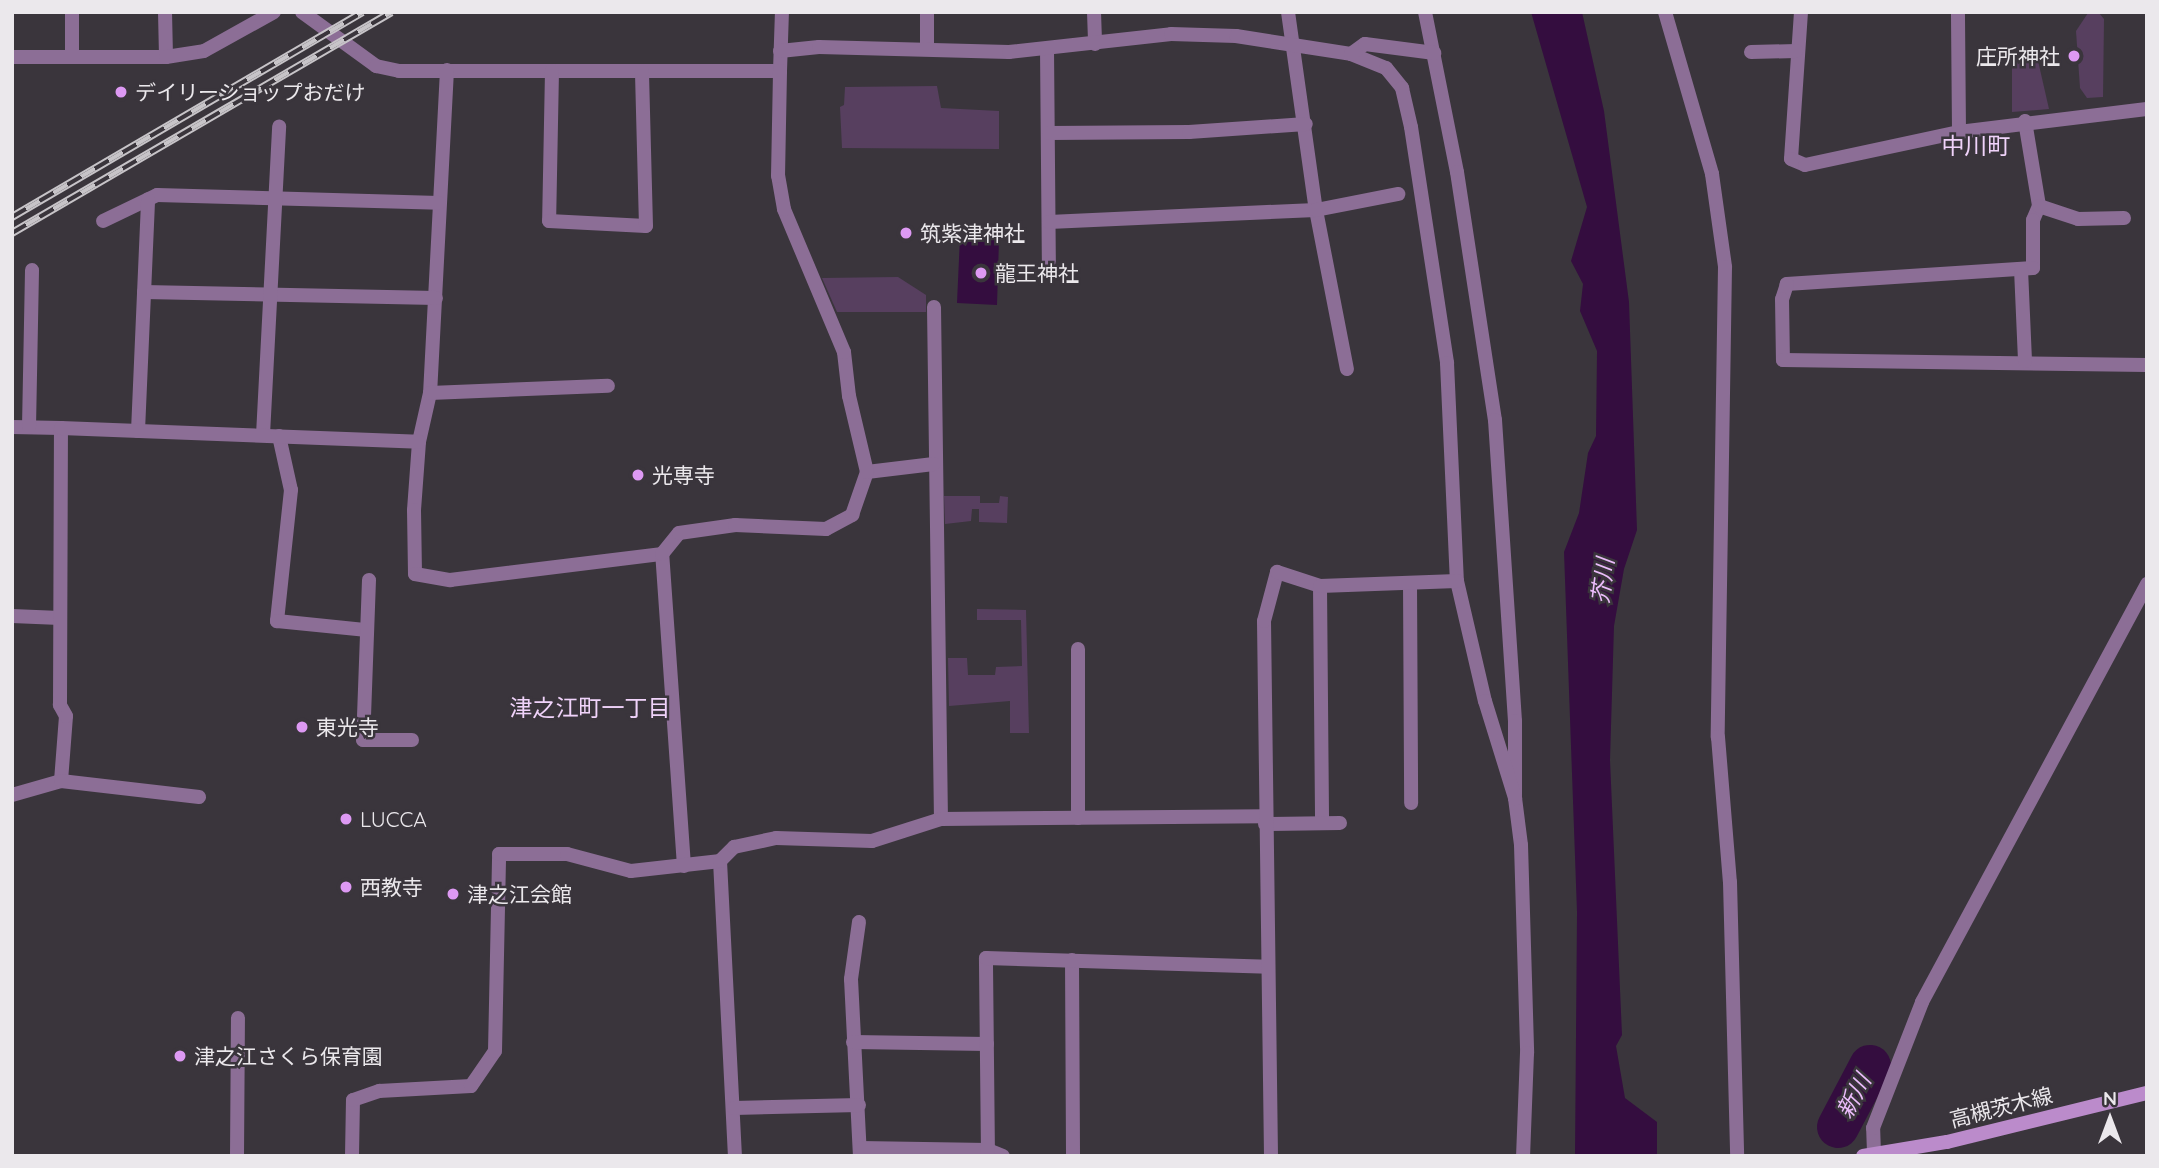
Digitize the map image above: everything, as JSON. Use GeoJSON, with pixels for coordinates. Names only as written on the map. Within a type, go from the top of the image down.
{"type":"FeatureCollection","features":[{"type":"Feature","properties":{"kind":"main road","name":"高槻茨木線"},"geometry":{"type":"LineString","coordinates":[[1868,1154],[1947,1142],[2147,1093]]}},
{"type":"Feature","properties":{"kind":"street"},"geometry":{"type":"LineString","coordinates":[[72,12],[72,55]]}},
{"type":"Feature","properties":{"kind":"street"},"geometry":{"type":"LineString","coordinates":[[165,12],[166,57]]}},
{"type":"Feature","properties":{"kind":"street"},"geometry":{"type":"LineString","coordinates":[[12,57],[166,57],[204,51],[274,12]]}},
{"type":"Feature","properties":{"kind":"street"},"geometry":{"type":"LineString","coordinates":[[302,12],[376,66],[447,70],[780,71]]}},
{"type":"Feature","properties":{"kind":"street"},"geometry":{"type":"LineString","coordinates":[[684,866],[662,554],[679,533],[734,525],[826,528],[852,515],[867,472],[849,396],[844,352],[784,209],[778,176],[782,12]]}},
{"type":"Feature","properties":{"kind":"street"},"geometry":{"type":"LineString","coordinates":[[927,12],[927,48]]}},
{"type":"Feature","properties":{"kind":"street"},"geometry":{"type":"LineString","coordinates":[[1094,12],[1094,44]]}},
{"type":"Feature","properties":{"kind":"street"},"geometry":{"type":"LineString","coordinates":[[1288,12],[1290,42],[1307,124],[1316,210],[1347,369]]}},
{"type":"Feature","properties":{"kind":"street"},"geometry":{"type":"LineString","coordinates":[[1425,12],[1495,420],[1515,721],[1515,798],[1521,845],[1527,1053],[1523,1156]]}},
{"type":"Feature","properties":{"kind":"street"},"geometry":{"type":"LineString","coordinates":[[1665,12],[1712,174],[1725,267],[1718,737],[1730,882],[1737,1156]]}},
{"type":"Feature","properties":{"kind":"street"},"geometry":{"type":"LineString","coordinates":[[1801,12],[1796,51],[1791,159],[1797,164],[2025,121],[2147,109]]}},
{"type":"Feature","properties":{"kind":"street"},"geometry":{"type":"LineString","coordinates":[[1958,12],[1959,132]]}},
{"type":"Feature","properties":{"kind":"street"},"geometry":{"type":"LineString","coordinates":[[780,51],[1047,49],[1171,34],[1290,42],[1351,54],[1386,68],[1402,88],[1411,127],[1447,363],[1457,581],[1515,798]]}},
{"type":"Feature","properties":{"kind":"street"},"geometry":{"type":"LineString","coordinates":[[1351,54],[1365,44],[1434,53]]}},
{"type":"Feature","properties":{"kind":"street"},"geometry":{"type":"LineString","coordinates":[[1047,49],[1049,261]]}},
{"type":"Feature","properties":{"kind":"street"},"geometry":{"type":"LineString","coordinates":[[1751,51],[1796,51]]}},
{"type":"Feature","properties":{"kind":"street"},"geometry":{"type":"LineString","coordinates":[[447,70],[430,393],[419,442],[415,575],[450,580],[662,554]]}},
{"type":"Feature","properties":{"kind":"street"},"geometry":{"type":"LineString","coordinates":[[552,71],[549,221],[646,226],[642,71]]}},
{"type":"Feature","properties":{"kind":"street"},"geometry":{"type":"LineString","coordinates":[[2025,121],[2039,206],[2033,220],[2033,268],[1787,284],[1782,299],[1783,360],[2025,361],[2039,366],[2147,365]]}},
{"type":"Feature","properties":{"kind":"street"},"geometry":{"type":"LineString","coordinates":[[1049,133],[1189,132],[1307,124]]}},
{"type":"Feature","properties":{"kind":"street"},"geometry":{"type":"LineString","coordinates":[[262,435],[279,126]]}},
{"type":"Feature","properties":{"kind":"street"},"geometry":{"type":"LineString","coordinates":[[1049,222],[1316,210],[1398,194]]}},
{"type":"Feature","properties":{"kind":"street"},"geometry":{"type":"LineString","coordinates":[[103,221],[157,195],[439,203]]}},
{"type":"Feature","properties":{"kind":"street"},"geometry":{"type":"LineString","coordinates":[[138,431],[148,199]]}},
{"type":"Feature","properties":{"kind":"street"},"geometry":{"type":"LineString","coordinates":[[2039,206],[2078,219],[2124,218]]}},
{"type":"Feature","properties":{"kind":"street"},"geometry":{"type":"LineString","coordinates":[[29,427],[32,270]]}},
{"type":"Feature","properties":{"kind":"street"},"geometry":{"type":"LineString","coordinates":[[2021,270],[2025,361]]}},
{"type":"Feature","properties":{"kind":"street"},"geometry":{"type":"LineString","coordinates":[[144,292],[436,298]]}},
{"type":"Feature","properties":{"kind":"street"},"geometry":{"type":"LineString","coordinates":[[934,307],[934,464],[941,819]]}},
{"type":"Feature","properties":{"kind":"street"},"geometry":{"type":"LineString","coordinates":[[430,393],[608,386]]}},
{"type":"Feature","properties":{"kind":"street"},"geometry":{"type":"LineString","coordinates":[[12,427],[419,442]]}},
{"type":"Feature","properties":{"kind":"street"},"geometry":{"type":"LineString","coordinates":[[61,428],[60,705],[66,716],[61,781]]}},
{"type":"Feature","properties":{"kind":"street"},"geometry":{"type":"LineString","coordinates":[[279,436],[291,490],[277,621],[365,629]]}},
{"type":"Feature","properties":{"kind":"street"},"geometry":{"type":"LineString","coordinates":[[867,472],[934,464]]}},
{"type":"Feature","properties":{"kind":"street"},"geometry":{"type":"LineString","coordinates":[[1271,1156],[1264,621],[1277,572],[1320,586],[1457,581]]}},
{"type":"Feature","properties":{"kind":"street"},"geometry":{"type":"LineString","coordinates":[[369,580],[365,629],[363,740],[411,740]]}},
{"type":"Feature","properties":{"kind":"street"},"geometry":{"type":"LineString","coordinates":[[1410,583],[1411,803]]}},
{"type":"Feature","properties":{"kind":"street"},"geometry":{"type":"LineString","coordinates":[[1868,1154],[1872,1128],[1922,1002],[2143,599],[2147,584]]}},
{"type":"Feature","properties":{"kind":"street"},"geometry":{"type":"LineString","coordinates":[[1320,586],[1322,823]]}},
{"type":"Feature","properties":{"kind":"street"},"geometry":{"type":"LineString","coordinates":[[12,616],[60,618]]}},
{"type":"Feature","properties":{"kind":"street"},"geometry":{"type":"LineString","coordinates":[[1079,649],[1079,818]]}},
{"type":"Feature","properties":{"kind":"street"},"geometry":{"type":"LineString","coordinates":[[12,796],[61,781],[199,797]]}},
{"type":"Feature","properties":{"kind":"street"},"geometry":{"type":"LineString","coordinates":[[352,1156],[353,1100],[379,1091],[471,1086],[495,1051],[499,854],[567,854],[631,871],[720,861],[734,847],[776,838],[872,841],[941,819],[1079,818],[1340,823]]}},
{"type":"Feature","properties":{"kind":"street"},"geometry":{"type":"LineString","coordinates":[[720,861],[735,1156]]}},
{"type":"Feature","properties":{"kind":"street"},"geometry":{"type":"LineString","coordinates":[[859,922],[850,979],[860,1152],[988,1153],[1003,1156]]}},
{"type":"Feature","properties":{"kind":"street"},"geometry":{"type":"LineString","coordinates":[[988,1153],[986,958],[1268,967]]}},
{"type":"Feature","properties":{"kind":"street"},"geometry":{"type":"LineString","coordinates":[[1072,960],[1073,1156]]}},
{"type":"Feature","properties":{"kind":"street"},"geometry":{"type":"LineString","coordinates":[[237,1156],[238,1018]]}},
{"type":"Feature","properties":{"kind":"street"},"geometry":{"type":"LineString","coordinates":[[853,1042],[987,1044]]}},
{"type":"Feature","properties":{"kind":"street"},"geometry":{"type":"LineString","coordinates":[[734,1108],[859,1105]]}},
{"type":"Feature","properties":{"kind":"shaded area"},"geometry":{"type":"Polygon","coordinates":[[[2088,13],[2099,13],[2104,19],[2103,97],[2087,98],[2080,88],[2076,31],[2088,13]]]}},
{"type":"Feature","properties":{"kind":"shaded area"},"geometry":{"type":"Polygon","coordinates":[[[2027,50],[2036,52],[2049,109],[2012,112],[2012,55],[2027,50]]]}},
{"type":"Feature","properties":{"kind":"shaded area"},"geometry":{"type":"Polygon","coordinates":[[[937,86],[941,108],[999,111],[999,149],[842,148],[840,107],[844,105],[845,87],[937,86]]]}},
{"type":"Feature","properties":{"kind":"shaded area"},"geometry":{"type":"Polygon","coordinates":[[[898,277],[926,295],[926,312],[837,312],[822,278],[898,277]]]}},
{"type":"Feature","properties":{"kind":"shaded area"},"geometry":{"type":"Polygon","coordinates":[[[944,496],[980,496],[980,503],[999,503],[1000,496],[1008,497],[1007,523],[979,522],[979,509],[972,509],[971,521],[945,524],[944,496]]]}},
{"type":"Feature","properties":{"kind":"shaded area"},"geometry":{"type":"Polygon","coordinates":[[[977,609],[1026,610],[1029,733],[1010,733],[1010,701],[949,706],[948,658],[967,658],[968,675],[995,675],[996,667],[1022,666],[1021,620],[977,620],[977,609]]]}},
{"type":"Feature","properties":{"kind":"water","name":"芥川"},"geometry":{"type":"Polygon","coordinates":[[[1531,12],[1582,12],[1604,111],[1629,302],[1637,530],[1624,569],[1614,626],[1610,760],[1622,1035],[1616,1046],[1625,1098],[1657,1122],[1657,1156],[1575,1156],[1577,912],[1564,552],[1579,513],[1588,453],[1596,436],[1597,351],[1580,311],[1583,284],[1571,261],[1587,207],[1531,12]]]}},
{"type":"Feature","properties":{"kind":"water"},"geometry":{"type":"Polygon","coordinates":[[[960,237],[999,239],[997,305],[957,303],[960,237]]]}},
{"type":"Feature","properties":{"kind":"waterway","name":"新川"},"geometry":{"type":"LineString","coordinates":[[1838,1127],[1870,1066]]}},
{"type":"Feature","properties":{"kind":"railway"},"geometry":{"type":"LineString","coordinates":[[12,217],[363,12]]}},
{"type":"Feature","properties":{"kind":"railway"},"geometry":{"type":"LineString","coordinates":[[12,233],[391,12]]}},
{"type":"Feature","properties":{"kind":"place","name":"庄所神社"},"geometry":{"type":"Point","coordinates":[2074,56]}},
{"type":"Feature","properties":{"kind":"place","name":"デイリーショップおだけ"},"geometry":{"type":"Point","coordinates":[121,92]}},
{"type":"Feature","properties":{"kind":"place","name":"筑紫津神社"},"geometry":{"type":"Point","coordinates":[906,233]}},
{"type":"Feature","properties":{"kind":"place","name":"龍王神社"},"geometry":{"type":"Point","coordinates":[981,273]}},
{"type":"Feature","properties":{"kind":"place","name":"光専寺"},"geometry":{"type":"Point","coordinates":[638,475]}},
{"type":"Feature","properties":{"kind":"place","name":"東光寺"},"geometry":{"type":"Point","coordinates":[302,727]}},
{"type":"Feature","properties":{"kind":"place","name":"LUCCA"},"geometry":{"type":"Point","coordinates":[346,819]}},
{"type":"Feature","properties":{"kind":"place","name":"西教寺"},"geometry":{"type":"Point","coordinates":[346,887]}},
{"type":"Feature","properties":{"kind":"place","name":"津之江会館"},"geometry":{"type":"Point","coordinates":[453,894]}},
{"type":"Feature","properties":{"kind":"place","name":"津之江さくら保育園"},"geometry":{"type":"Point","coordinates":[180,1056]}},
{"type":"Feature","properties":{"kind":"district","name":"中川町"},"geometry":{"type":"Point","coordinates":[1976,146]}},
{"type":"Feature","properties":{"kind":"district","name":"津之江町一丁目"},"geometry":{"type":"Point","coordinates":[590,708]}}]}
